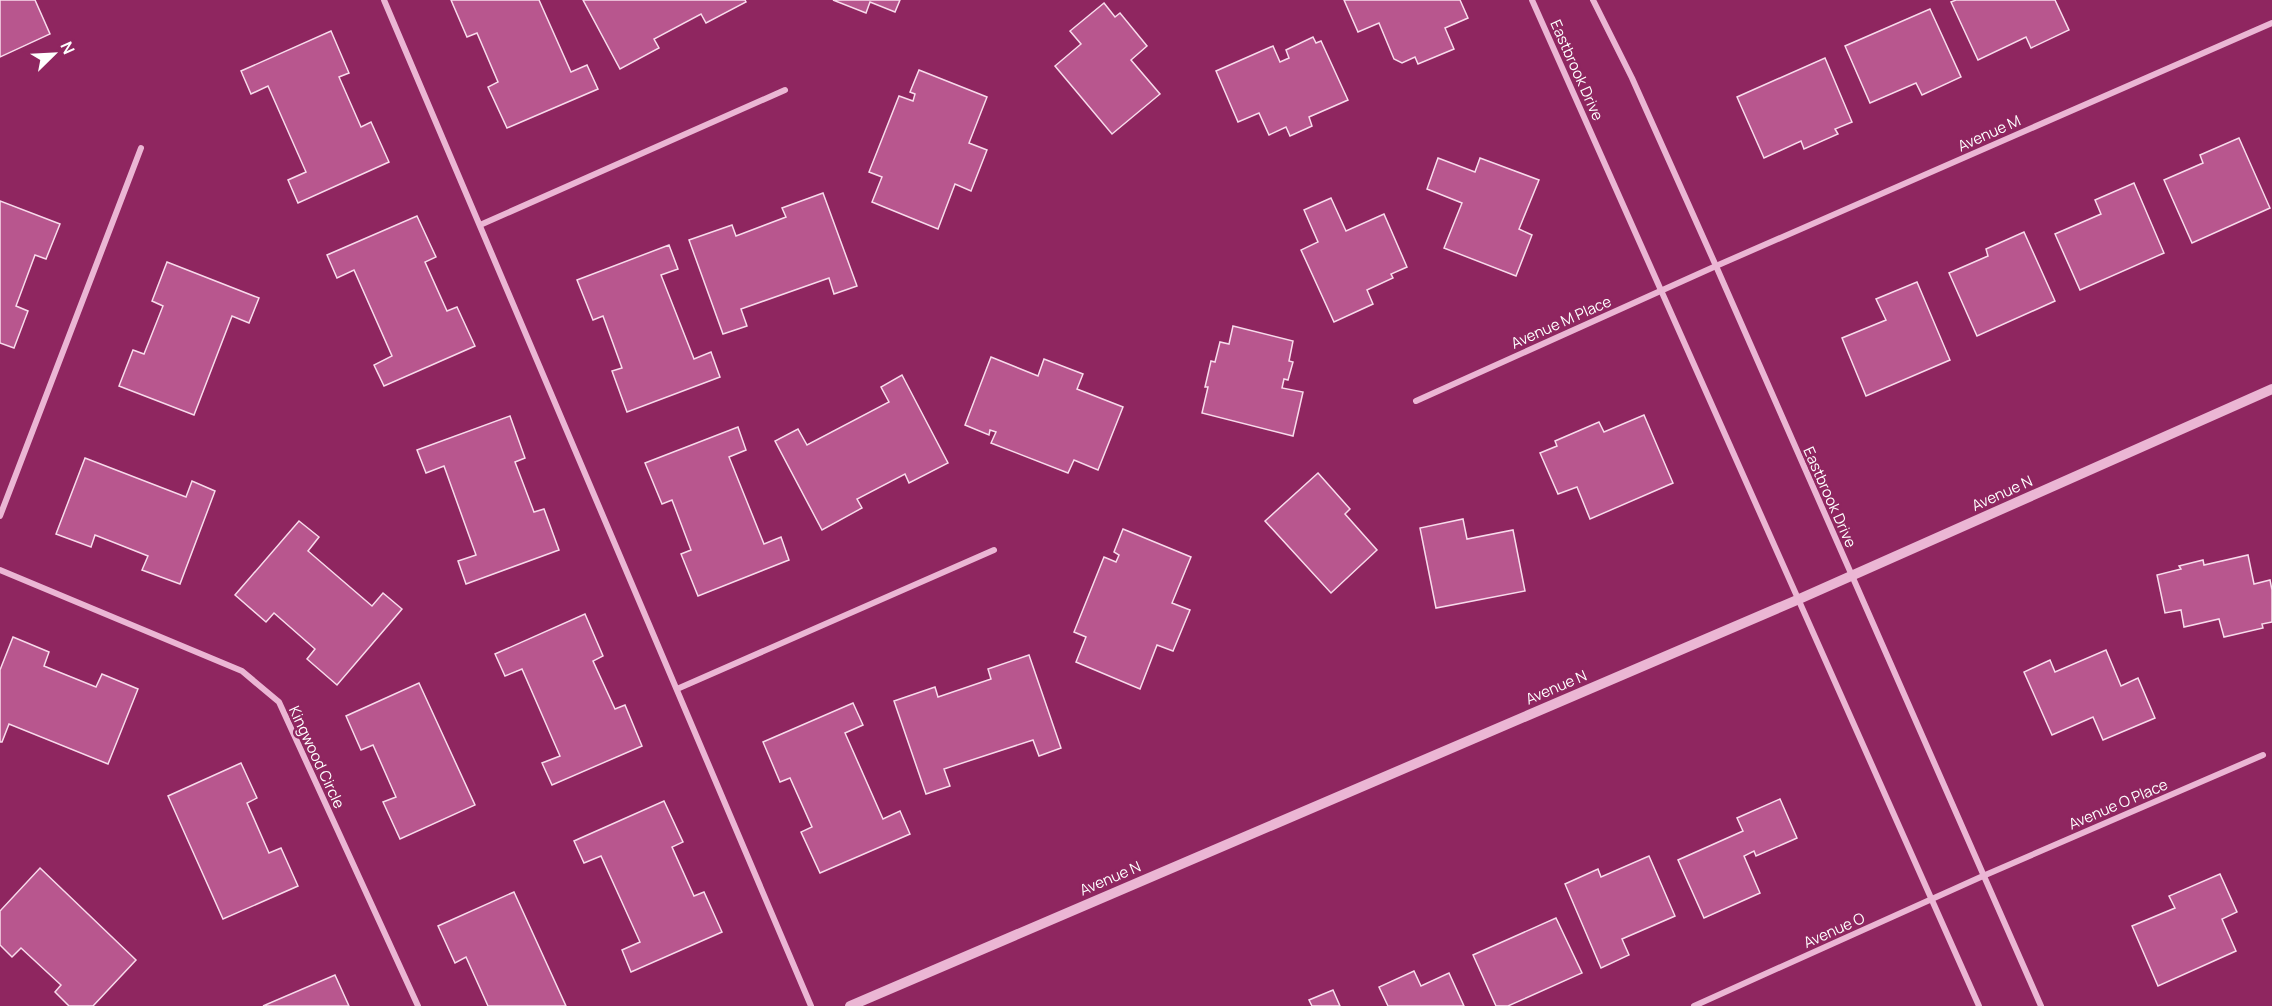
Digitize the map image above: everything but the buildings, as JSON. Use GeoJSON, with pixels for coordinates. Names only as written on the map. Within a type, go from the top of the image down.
{"type":"FeatureCollection","features":[{"type":"Feature","properties":{"kind":"street"},"geometry":{"type":"LineString","coordinates":[[384,0],[811,1006]]}},
{"type":"Feature","properties":{"kind":"street","name":"Eastbrook Drive"},"geometry":{"type":"LineString","coordinates":[[1532,0],[1979,1006]]}},
{"type":"Feature","properties":{"kind":"street","name":"Eastbrook Drive"},"geometry":{"type":"LineString","coordinates":[[1593,0],[1632,78],[1716,266],[2041,1006]]}},
{"type":"Feature","properties":{"kind":"street","name":"Avenue M"},"geometry":{"type":"LineString","coordinates":[[1716,266],[2272,23]]}},
{"type":"Feature","properties":{"kind":"street"},"geometry":{"type":"LineString","coordinates":[[480,225],[785,90]]}},
{"type":"Feature","properties":{"kind":"street"},"geometry":{"type":"LineString","coordinates":[[0,516],[141,148]]}},
{"type":"Feature","properties":{"kind":"street","name":"Avenue M Place"},"geometry":{"type":"LineString","coordinates":[[1416,401],[1716,266]]}},
{"type":"Feature","properties":{"kind":"street","name":"Avenue N"},"geometry":{"type":"LineString","coordinates":[[850,1006],[1797,600],[2272,389]]}},
{"type":"Feature","properties":{"kind":"street"},"geometry":{"type":"LineString","coordinates":[[676,689],[994,550]]}},
{"type":"Feature","properties":{"kind":"street","name":"Kingwood Circle"},"geometry":{"type":"LineString","coordinates":[[0,570],[242,671],[279,702],[418,1006]]}},
{"type":"Feature","properties":{"kind":"street","name":"Avenue O Place"},"geometry":{"type":"LineString","coordinates":[[1983,876],[2263,754]]}},
{"type":"Feature","properties":{"kind":"street","name":"Avenue O"},"geometry":{"type":"LineString","coordinates":[[1694,1006],[1983,876]]}}]}
